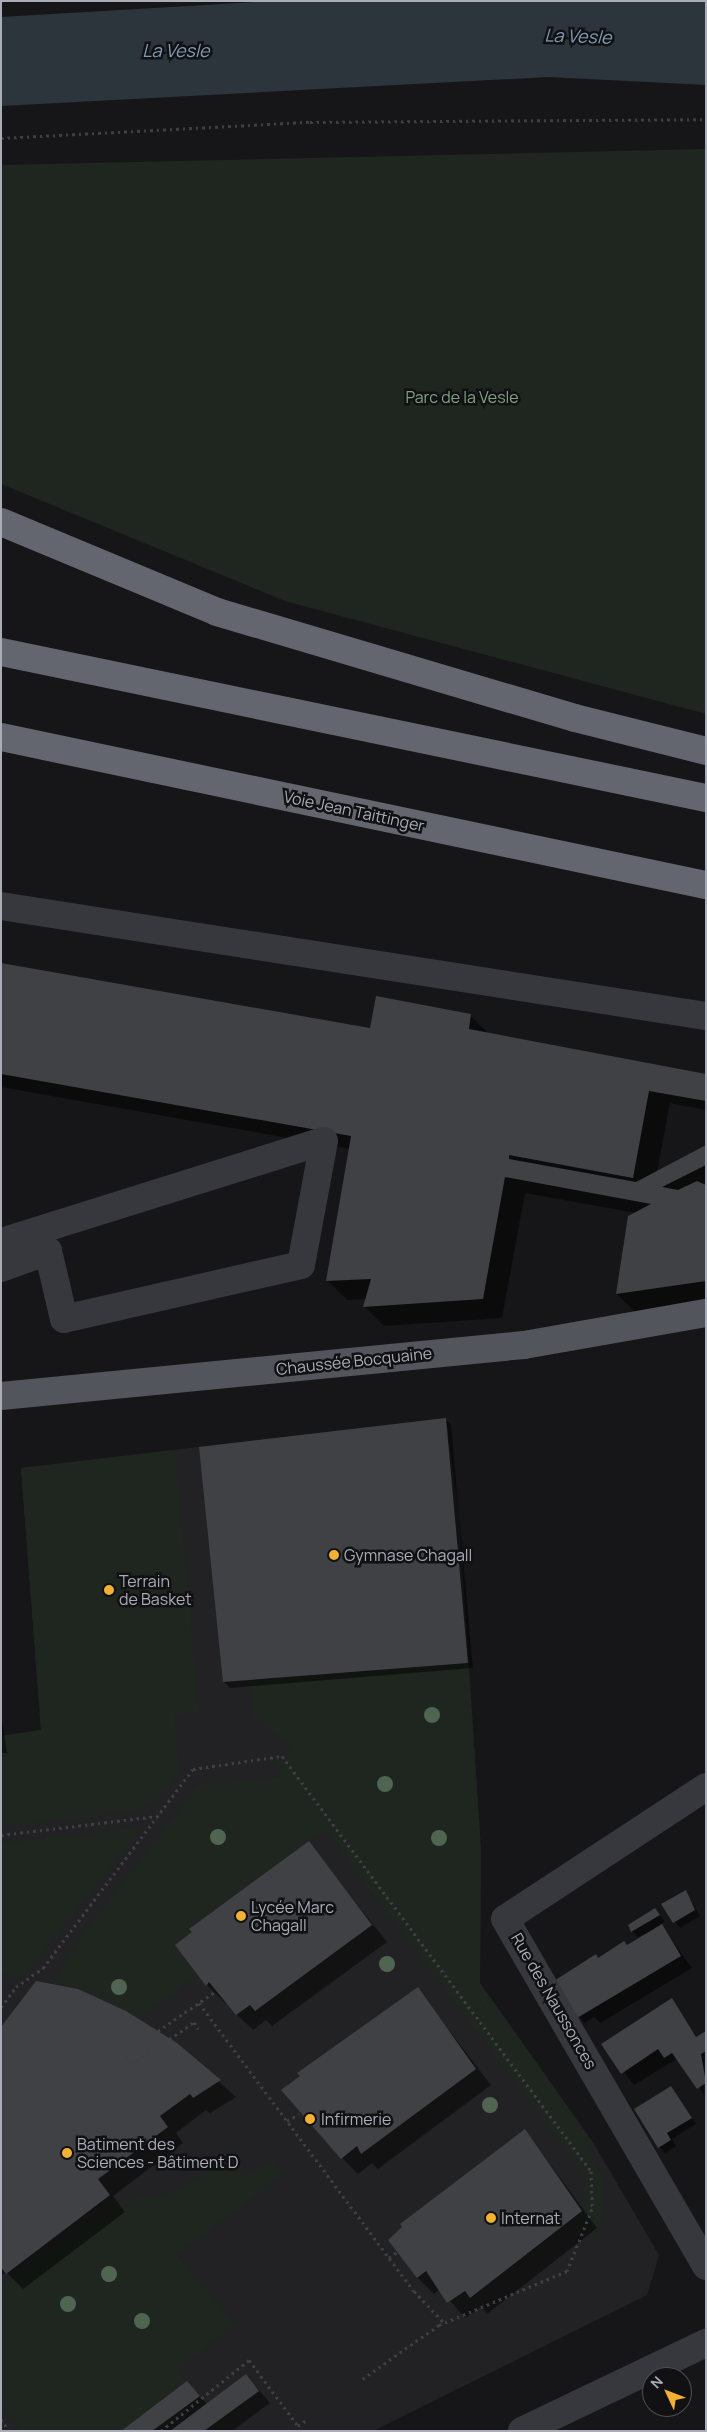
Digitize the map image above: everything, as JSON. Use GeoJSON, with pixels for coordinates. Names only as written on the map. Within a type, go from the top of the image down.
{"type":"FeatureCollection","features":[{"type":"Feature","properties":{"kind":"highway"},"geometry":{"type":"LineString","coordinates":[[1,522],[217,612],[566,715],[706,751]]}},
{"type":"Feature","properties":{"kind":"highway"},"geometry":{"type":"LineString","coordinates":[[1,652],[706,798]]}},
{"type":"Feature","properties":{"kind":"highway","name":"Voie Jean Taittinger"},"geometry":{"type":"LineString","coordinates":[[1,737],[706,885]]}},
{"type":"Feature","properties":{"kind":"main road","name":"Chaussée Bocquaine"},"geometry":{"type":"LineString","coordinates":[[1,1396],[524,1345],[706,1313]]}},
{"type":"Feature","properties":{"kind":"street"},"geometry":{"type":"LineString","coordinates":[[1,906],[706,1016]]}},
{"type":"Feature","properties":{"kind":"street"},"geometry":{"type":"LineString","coordinates":[[1,1242],[324,1141],[301,1265],[64,1319],[48,1251],[1,1268]]}},
{"type":"Feature","properties":{"kind":"street","name":"Rue des Naussonces"},"geometry":{"type":"LineString","coordinates":[[706,1787],[506,1919],[706,2266]]}},
{"type":"Feature","properties":{"kind":"street"},"geometry":{"type":"LineString","coordinates":[[522,2431],[706,2343]]}},
{"type":"Feature","properties":{"kind":"path"},"geometry":{"type":"LineString","coordinates":[[1,138],[310,122],[706,119]]}},
{"type":"Feature","properties":{"kind":"path"},"geometry":{"type":"LineString","coordinates":[[1,2007],[16,1987],[43,1968],[193,1770],[282,1756],[592,2171],[592,2209],[567,2271],[444,2323],[360,2381]]}},
{"type":"Feature","properties":{"kind":"path"},"geometry":{"type":"LineString","coordinates":[[1,1835],[158,1816]]}},
{"type":"Feature","properties":{"kind":"path"},"geometry":{"type":"LineString","coordinates":[[158,2031],[216,1991]]}},
{"type":"Feature","properties":{"kind":"path"},"geometry":{"type":"LineString","coordinates":[[199,2003],[414,2291],[444,2323]]}},
{"type":"Feature","properties":{"kind":"path"},"geometry":{"type":"LineString","coordinates":[[126,2056],[132,2065],[194,2022],[198,2029]]}},
{"type":"Feature","properties":{"kind":"path"},"geometry":{"type":"LineString","coordinates":[[287,2121],[299,2114]]}},
{"type":"Feature","properties":{"kind":"path"},"geometry":{"type":"LineString","coordinates":[[389,2258],[397,2252]]}},
{"type":"Feature","properties":{"kind":"path"},"geometry":{"type":"LineString","coordinates":[[161,2431],[249,2360],[298,2426],[308,2419]]}},
{"type":"Feature","properties":{"kind":"path"},"geometry":{"type":"LineString","coordinates":[[1,2419],[9,2431]]}},
{"type":"Feature","properties":{"kind":"shaded area","name":"Lycée Marc Chagall"},"geometry":{"type":"Polygon","coordinates":[[[446,1418],[459,1513],[481,1849],[480,1983],[594,2144],[659,2255],[647,2295],[373,2431],[1,2431],[1,1736],[41,1730],[21,1468],[446,1418]]]}},
{"type":"Feature","properties":{"kind":"green space","name":"Parc de la Vesle"},"geometry":{"type":"Polygon","coordinates":[[[706,149],[706,714],[285,601],[1,484],[1,165],[706,149]]]}},
{"type":"Feature","properties":{"kind":"green space","name":"Terrain de Basket"},"geometry":{"type":"Polygon","coordinates":[[[175,1450],[199,1712],[174,1715],[180,1772],[160,1798],[134,1812],[1,1826],[1,1736],[41,1730],[21,1468],[175,1450]]]}},
{"type":"Feature","properties":{"kind":"green space"},"geometry":{"type":"Polygon","coordinates":[[[468,1663],[481,1849],[480,1983],[594,2144],[587,2147],[605,2179],[604,2208],[594,2237],[574,2230],[582,2211],[585,2182],[572,2157],[324,1830],[189,1928],[192,1932],[175,1945],[198,1975],[140,2019],[78,1989],[52,1982],[92,1921],[199,1785],[282,1777],[272,1763],[294,1749],[252,1716],[251,1680],[468,1663]],[[446,1954],[508,2039],[508,2038],[446,1954]]]}},
{"type":"Feature","properties":{"kind":"green space"},"geometry":{"type":"Polygon","coordinates":[[[143,1827],[23,1977],[1,1974],[1,1843],[143,1827]]]}},
{"type":"Feature","properties":{"kind":"green space"},"geometry":{"type":"Polygon","coordinates":[[[226,2156],[244,2177],[272,2159],[283,2175],[177,2255],[235,2324],[178,2369],[187,2381],[121,2431],[22,2431],[1,2404],[1,2287],[118,2202],[177,2191],[226,2156]]]}},
{"type":"Feature","properties":{"kind":"water","name":"La Vesle"},"geometry":{"type":"Polygon","coordinates":[[[272,1],[706,1],[706,85],[549,77],[1,106],[1,17],[272,1]]]}},
{"type":"Feature","properties":{"kind":"building"},"geometry":{"type":"Polygon","coordinates":[[[1,963],[370,1028],[376,996],[471,1014],[469,1029],[706,1074],[706,1101],[649,1091],[633,1178],[509,1155],[509,1159],[636,1182],[706,1145],[706,1165],[662,1187],[678,1190],[697,1181],[706,1185],[706,1281],[616,1294],[628,1216],[651,1204],[505,1177],[483,1299],[363,1307],[371,1279],[326,1281],[351,1136],[1,1074],[1,963]]]}},
{"type":"Feature","properties":{"kind":"building","name":"Gymnase Chagall"},"geometry":{"type":"Polygon","coordinates":[[[446,1418],[468,1663],[223,1682],[199,1447],[446,1418]]]}},
{"type":"Feature","properties":{"kind":"building"},"geometry":{"type":"Polygon","coordinates":[[[309,1841],[372,1925],[255,2011],[250,2005],[236,2015],[209,1982],[206,1986],[175,1945],[192,1932],[189,1929],[309,1841]]]}},
{"type":"Feature","properties":{"kind":"building"},"geometry":{"type":"Polygon","coordinates":[[[686,1890],[695,1910],[673,1923],[661,1904],[686,1890]]]}},
{"type":"Feature","properties":{"kind":"building"},"geometry":{"type":"Polygon","coordinates":[[[655,1908],[660,1915],[631,1932],[628,1925],[655,1908]]]}},
{"type":"Feature","properties":{"kind":"building"},"geometry":{"type":"Polygon","coordinates":[[[662,1924],[681,1956],[577,2018],[554,1981],[596,1954],[598,1958],[624,1941],[627,1945],[662,1924]]]}},
{"type":"Feature","properties":{"kind":"building","name":"Batiment des Sciences - Bâtiment D"},"geometry":{"type":"Polygon","coordinates":[[[36,1981],[78,1989],[126,2011],[177,2043],[221,2080],[193,2098],[190,2094],[160,2116],[168,2127],[98,2179],[110,2195],[6,2274],[1,2267],[1,2027],[36,1981]]]}},
{"type":"Feature","properties":{"kind":"building"},"geometry":{"type":"Polygon","coordinates":[[[418,1987],[476,2069],[361,2154],[357,2146],[341,2159],[281,2090],[300,2076],[297,2073],[418,1987]]]}},
{"type":"Feature","properties":{"kind":"building"},"geometry":{"type":"Polygon","coordinates":[[[672,1998],[696,2037],[706,2031],[706,2051],[701,2054],[706,2083],[697,2089],[672,2053],[664,2058],[658,2049],[621,2074],[601,2044],[672,1998]]]}},
{"type":"Feature","properties":{"kind":"building"},"geometry":{"type":"Polygon","coordinates":[[[671,2086],[692,2118],[667,2133],[671,2140],[658,2148],[634,2109],[671,2086]]]}},
{"type":"Feature","properties":{"kind":"building","name":"Internat"},"geometry":{"type":"Polygon","coordinates":[[[525,2129],[582,2211],[470,2298],[465,2291],[447,2303],[426,2271],[417,2278],[388,2240],[402,2227],[400,2224],[525,2129]]]}},
{"type":"Feature","properties":{"kind":"building"},"geometry":{"type":"Polygon","coordinates":[[[246,2374],[259,2391],[204,2431],[170,2431],[246,2374]]]}},
{"type":"Feature","properties":{"kind":"building"},"geometry":{"type":"Polygon","coordinates":[[[187,2381],[200,2396],[152,2431],[121,2431],[187,2381]]]}},
{"type":"Feature","properties":{"kind":"place","name":"Gymnase Chagall"},"geometry":{"type":"Point","coordinates":[334,1555]}},
{"type":"Feature","properties":{"kind":"place","name":"Terrain de Basket"},"geometry":{"type":"Point","coordinates":[109,1590]}},
{"type":"Feature","properties":{"kind":"place","name":"Lycée Marc Chagall"},"geometry":{"type":"Point","coordinates":[241,1916]}},
{"type":"Feature","properties":{"kind":"place","name":"Infirmerie"},"geometry":{"type":"Point","coordinates":[310,2119]}},
{"type":"Feature","properties":{"kind":"place","name":"Batiment des Sciences - Bâtiment D"},"geometry":{"type":"Point","coordinates":[67,2153]}},
{"type":"Feature","properties":{"kind":"place","name":"Internat"},"geometry":{"type":"Point","coordinates":[491,2218]}}]}
